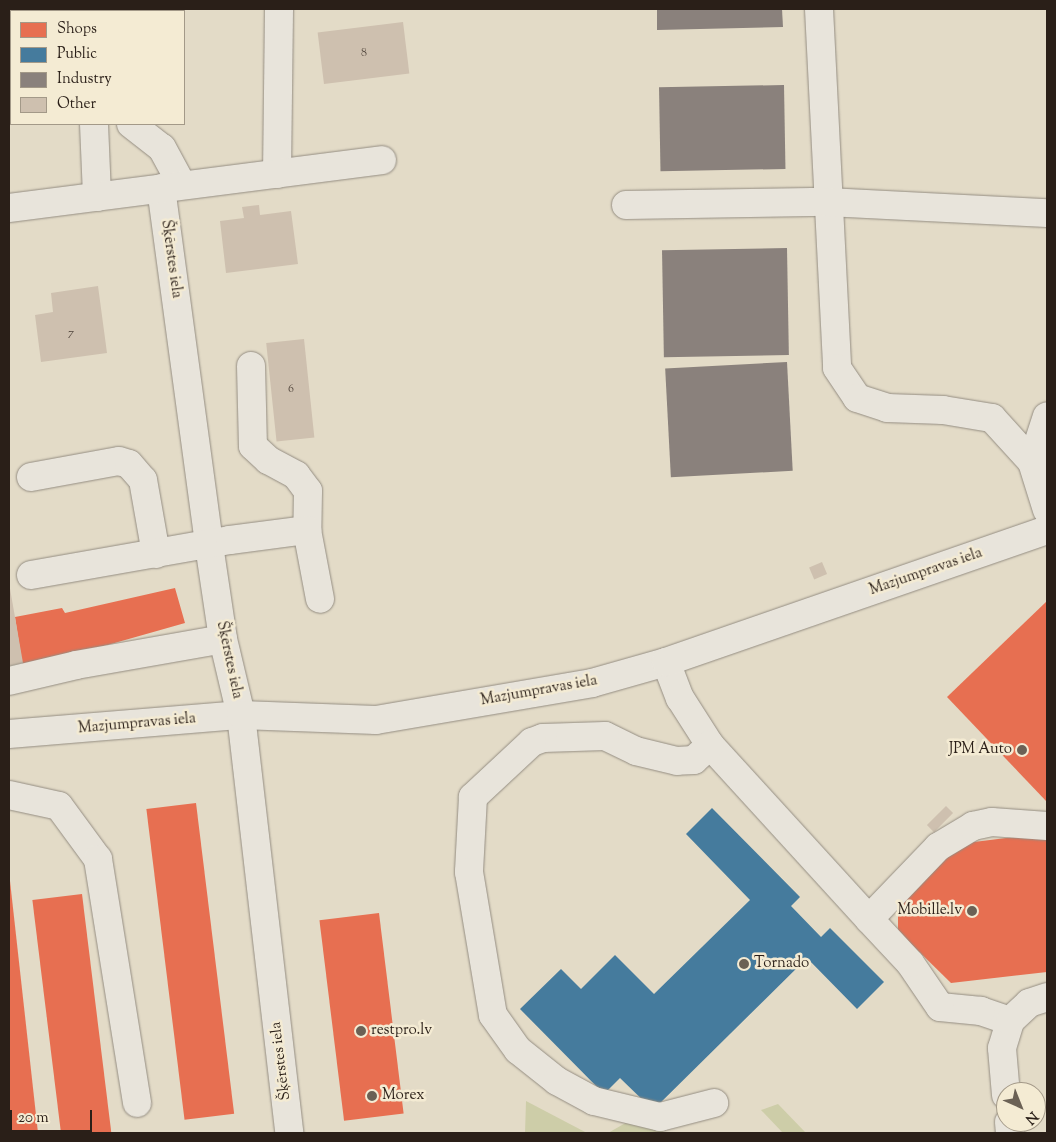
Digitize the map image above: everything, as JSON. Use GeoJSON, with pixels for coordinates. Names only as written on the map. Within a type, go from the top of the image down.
{"type":"FeatureCollection","features":[{"type":"Feature","properties":{"kind":"street"},"geometry":{"type":"LineString","coordinates":[[278,174],[279,9]]}},
{"type":"Feature","properties":{"kind":"street"},"geometry":{"type":"LineString","coordinates":[[819,9],[827,202],[837,368],[857,398],[887,408],[943,410],[992,418],[1032,462],[1047,510]]}},
{"type":"Feature","properties":{"kind":"street"},"geometry":{"type":"LineString","coordinates":[[94,125],[97,197]]}},
{"type":"Feature","properties":{"kind":"street"},"geometry":{"type":"LineString","coordinates":[[132,125],[162,148],[172,187]]}},
{"type":"Feature","properties":{"kind":"street"},"geometry":{"type":"LineString","coordinates":[[9,208],[382,160]]}},
{"type":"Feature","properties":{"kind":"street","name":"Šķērstes iela"},"geometry":{"type":"LineString","coordinates":[[172,187],[209,545],[223,639],[241,715],[289,1133]]}},
{"type":"Feature","properties":{"kind":"street"},"geometry":{"type":"LineString","coordinates":[[626,205],[827,202],[1047,213]]}},
{"type":"Feature","properties":{"kind":"street"},"geometry":{"type":"LineString","coordinates":[[251,366],[253,446],[268,460],[296,476],[308,490],[307,530],[320,599]]}},
{"type":"Feature","properties":{"kind":"street"},"geometry":{"type":"LineString","coordinates":[[1032,462],[1047,416]]}},
{"type":"Feature","properties":{"kind":"street"},"geometry":{"type":"LineString","coordinates":[[31,477],[118,461],[129,464],[143,480],[156,554]]}},
{"type":"Feature","properties":{"kind":"street"},"geometry":{"type":"LineString","coordinates":[[31,576],[307,530]]}},
{"type":"Feature","properties":{"kind":"street","name":"Mazjumpravas iela"},"geometry":{"type":"LineString","coordinates":[[9,734],[241,715],[376,720],[592,683],[666,662],[1047,530]]}},
{"type":"Feature","properties":{"kind":"street"},"geometry":{"type":"LineString","coordinates":[[9,681],[76,665],[223,639]]}},
{"type":"Feature","properties":{"kind":"street"},"geometry":{"type":"LineString","coordinates":[[666,662],[680,698],[710,745],[910,963],[940,1007],[980,1010],[1010,1021]]}},
{"type":"Feature","properties":{"kind":"street"},"geometry":{"type":"LineString","coordinates":[[710,745],[694,760],[677,762],[636,751],[605,736],[543,738],[532,742],[473,797],[469,872],[493,1015],[518,1050],[557,1081],[594,1101],[660,1118],[714,1103]]}},
{"type":"Feature","properties":{"kind":"street"},"geometry":{"type":"LineString","coordinates":[[9,796],[58,806],[98,859],[137,1103]]}},
{"type":"Feature","properties":{"kind":"street"},"geometry":{"type":"LineString","coordinates":[[869,920],[938,847],[973,826],[992,822],[1047,826]]}},
{"type":"Feature","properties":{"kind":"street"},"geometry":{"type":"LineString","coordinates":[[1005,1082],[1002,1048],[1010,1021],[1029,1004],[1047,997]]}},
{"type":"Feature","properties":{"kind":"green space"},"geometry":{"type":"Polygon","coordinates":[[[526,1101],[587,1133],[525,1133],[526,1101]]]}},
{"type":"Feature","properties":{"kind":"green space"},"geometry":{"type":"Polygon","coordinates":[[[778,1104],[806,1133],[783,1133],[761,1110],[778,1104]]]}},
{"type":"Feature","properties":{"kind":"green space"},"geometry":{"type":"Polygon","coordinates":[[[643,1113],[665,1133],[608,1133],[643,1113]]]}},
{"type":"Feature","properties":{"kind":"building: Shops"},"geometry":{"type":"Polygon","coordinates":[[[175,588],[185,623],[23,669],[15,617],[62,608],[65,613],[175,588]]]}},
{"type":"Feature","properties":{"kind":"building: Shops","name":"JPM Auto"},"geometry":{"type":"Polygon","coordinates":[[[1047,601],[1047,802],[947,697],[1047,601]]]}},
{"type":"Feature","properties":{"kind":"building: Shops"},"geometry":{"type":"Polygon","coordinates":[[[196,803],[234,1114],[185,1120],[146,809],[196,803]]]}},
{"type":"Feature","properties":{"kind":"building: Shops","name":"Mobille.lv"},"geometry":{"type":"Polygon","coordinates":[[[1037,834],[1047,837],[1047,972],[951,983],[898,931],[898,905],[942,858],[966,843],[1037,834]]]}},
{"type":"Feature","properties":{"kind":"building: Shops"},"geometry":{"type":"Polygon","coordinates":[[[10,881],[38,1133],[9,1133],[10,881]]]}},
{"type":"Feature","properties":{"kind":"building: Shops"},"geometry":{"type":"Polygon","coordinates":[[[82,894],[111,1133],[61,1133],[32,900],[82,894]]]}},
{"type":"Feature","properties":{"kind":"building: Shops"},"geometry":{"type":"Polygon","coordinates":[[[379,913],[404,1113],[344,1121],[319,920],[379,913]]]}},
{"type":"Feature","properties":{"kind":"building: Public","name":"Tornado"},"geometry":{"type":"Polygon","coordinates":[[[712,808],[800,897],[791,906],[821,937],[830,928],[884,982],[857,1009],[807,958],[653,1110],[620,1078],[604,1094],[520,1009],[561,969],[581,989],[615,955],[654,994],[750,900],[686,834],[712,808]]]}},
{"type":"Feature","properties":{"kind":"building: Industry"},"geometry":{"type":"Polygon","coordinates":[[[657,9],[782,9],[783,27],[657,30],[657,9]]]}},
{"type":"Feature","properties":{"kind":"building: Industry"},"geometry":{"type":"Polygon","coordinates":[[[784,85],[785,169],[660,171],[659,87],[784,85]]]}},
{"type":"Feature","properties":{"kind":"building: Industry"},"geometry":{"type":"Polygon","coordinates":[[[787,248],[789,355],[664,357],[662,250],[787,248]]]}},
{"type":"Feature","properties":{"kind":"building: Industry"},"geometry":{"type":"Polygon","coordinates":[[[787,362],[793,471],[671,477],[665,368],[787,362]]]}},
{"type":"Feature","properties":{"kind":"building: Other"},"geometry":{"type":"Polygon","coordinates":[[[403,22],[409,74],[324,84],[318,32],[403,22]]]}},
{"type":"Feature","properties":{"kind":"building: Other"},"geometry":{"type":"Polygon","coordinates":[[[259,205],[260,215],[291,211],[298,264],[226,273],[220,221],[244,218],[242,207],[259,205]]]}},
{"type":"Feature","properties":{"kind":"building: Other"},"geometry":{"type":"Polygon","coordinates":[[[98,286],[107,353],[41,362],[35,315],[53,312],[51,293],[98,286]]]}},
{"type":"Feature","properties":{"kind":"building: Other"},"geometry":{"type":"Polygon","coordinates":[[[304,339],[314,437],[277,441],[266,343],[304,339]]]}},
{"type":"Feature","properties":{"kind":"building: Other"},"geometry":{"type":"Polygon","coordinates":[[[822,562],[827,574],[814,579],[809,567],[822,562]]]}},
{"type":"Feature","properties":{"kind":"building: Other"},"geometry":{"type":"Polygon","coordinates":[[[9,583],[23,663],[9,666],[9,583]]]}},
{"type":"Feature","properties":{"kind":"building: Other"},"geometry":{"type":"Polygon","coordinates":[[[946,806],[953,813],[934,832],[927,825],[946,806]]]}},
{"type":"Feature","properties":{"kind":"place","name":"JPM Auto"},"geometry":{"type":"Point","coordinates":[1022,750]}},
{"type":"Feature","properties":{"kind":"place","name":"Mobille.lv"},"geometry":{"type":"Point","coordinates":[972,911]}},
{"type":"Feature","properties":{"kind":"place","name":"Tornado"},"geometry":{"type":"Point","coordinates":[744,964]}},
{"type":"Feature","properties":{"kind":"place","name":"restpro.lv"},"geometry":{"type":"Point","coordinates":[361,1031]}},
{"type":"Feature","properties":{"kind":"place","name":"Morex"},"geometry":{"type":"Point","coordinates":[372,1096]}}]}
